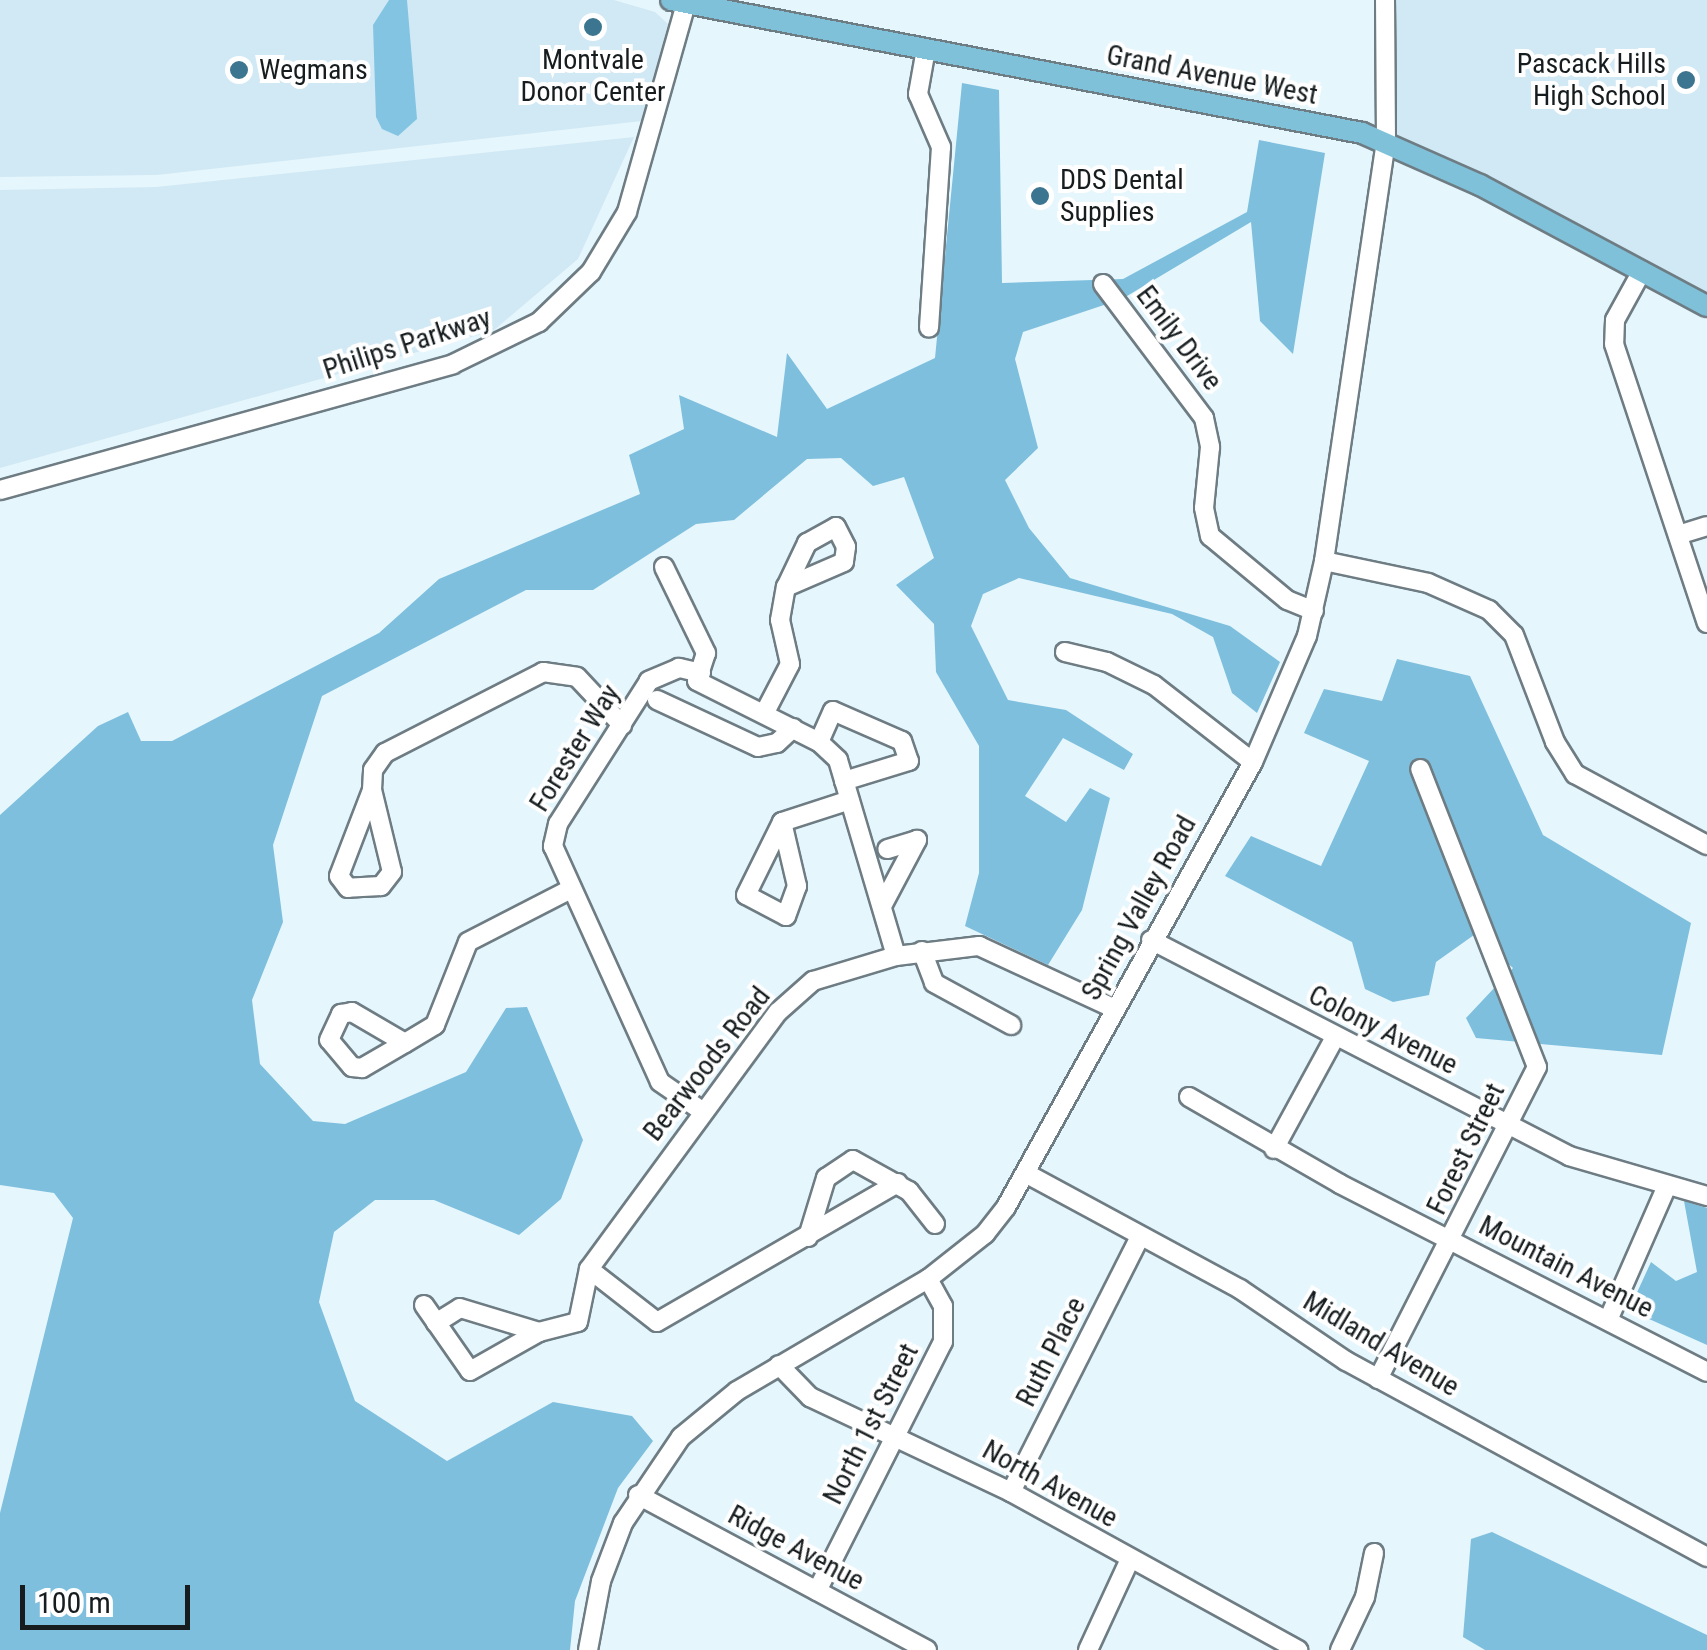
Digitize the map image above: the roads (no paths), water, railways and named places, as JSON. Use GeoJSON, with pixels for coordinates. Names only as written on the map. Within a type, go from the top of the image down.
{"type":"FeatureCollection","features":[{"type":"Feature","properties":{"kind":"main road","name":"Grand Avenue West"},"geometry":{"type":"LineString","coordinates":[[682,1],[1386,142],[1707,306]]}},
{"type":"Feature","properties":{"kind":"street","name":"Spring Valley Road"},"geometry":{"type":"LineString","coordinates":[[588,1650],[601,1581],[638,1495],[701,1417],[779,1365],[928,1278],[985,1234],[1028,1175],[1113,1008],[1253,762],[1314,611],[1324,561],[1386,142],[1385,0]]}},
{"type":"Feature","properties":{"kind":"street","name":"Philips Parkway"},"geometry":{"type":"LineString","coordinates":[[0,490],[454,364],[539,322],[591,272],[627,212],[682,1]]}},
{"type":"Feature","properties":{"kind":"street"},"geometry":{"type":"LineString","coordinates":[[926,49],[918,94],[942,147],[929,328]]}},
{"type":"Feature","properties":{"kind":"street"},"geometry":{"type":"LineString","coordinates":[[1642,272],[1612,337],[1707,623]]}},
{"type":"Feature","properties":{"kind":"street","name":"Emily Drive"},"geometry":{"type":"LineString","coordinates":[[1102,284],[1204,418],[1210,536],[1287,600],[1314,611]]}},
{"type":"Feature","properties":{"kind":"street"},"geometry":{"type":"LineString","coordinates":[[1678,535],[1707,526]]}},
{"type":"Feature","properties":{"kind":"street"},"geometry":{"type":"LineString","coordinates":[[1324,561],[1428,583],[1489,610],[1514,635],[1555,742],[1575,774],[1707,845]]}},
{"type":"Feature","properties":{"kind":"street"},"geometry":{"type":"LineString","coordinates":[[664,567],[706,653],[697,681],[820,742],[838,760],[896,956]]}},
{"type":"Feature","properties":{"kind":"street"},"geometry":{"type":"LineString","coordinates":[[764,714],[790,664],[780,620],[786,587]]}},
{"type":"Feature","properties":{"kind":"street"},"geometry":{"type":"LineString","coordinates":[[1065,652],[1107,662],[1154,685],[1253,762]]}},
{"type":"Feature","properties":{"kind":"street","name":"Forester Way"},"geometry":{"type":"LineString","coordinates":[[701,673],[679,668],[658,674],[554,834],[555,858],[660,1082],[702,1112]]}},
{"type":"Feature","properties":{"kind":"street"},"geometry":{"type":"LineString","coordinates":[[372,790],[340,876],[348,888],[391,878],[372,790],[373,770],[385,753],[543,672],[577,676],[622,724]]}},
{"type":"Feature","properties":{"kind":"street"},"geometry":{"type":"LineString","coordinates":[[657,700],[758,747],[777,743],[792,728]]}},
{"type":"Feature","properties":{"kind":"street"},"geometry":{"type":"LineString","coordinates":[[782,822],[798,886],[786,916],[746,895],[782,822],[909,761],[902,741],[833,711],[820,742]]}},
{"type":"Feature","properties":{"kind":"street","name":"Forest Street"},"geometry":{"type":"LineString","coordinates":[[1378,1378],[1537,1068],[1420,768]]}},
{"type":"Feature","properties":{"kind":"street"},"geometry":{"type":"LineString","coordinates":[[882,906],[917,840],[886,849]]}},
{"type":"Feature","properties":{"kind":"street"},"geometry":{"type":"LineString","coordinates":[[405,1043],[435,1025],[468,942],[571,889]]}},
{"type":"Feature","properties":{"kind":"street","name":"Colony Avenue"},"geometry":{"type":"LineString","coordinates":[[1151,940],[1568,1156],[1666,1188],[1707,1196]]}},
{"type":"Feature","properties":{"kind":"street","name":"Bearwoods Road"},"geometry":{"type":"LineString","coordinates":[[424,1306],[470,1371],[539,1332],[578,1322],[589,1269],[702,1112],[802,988],[896,956],[979,946],[1113,1008]]}},
{"type":"Feature","properties":{"kind":"street"},"geometry":{"type":"LineString","coordinates":[[922,951],[934,983],[1012,1025]]}},
{"type":"Feature","properties":{"kind":"street"},"geometry":{"type":"LineString","coordinates":[[1274,1149],[1335,1036]]}},
{"type":"Feature","properties":{"kind":"street","name":"Mountain Avenue"},"geometry":{"type":"LineString","coordinates":[[1189,1097],[1274,1149],[1610,1318],[1707,1372]]}},
{"type":"Feature","properties":{"kind":"street"},"geometry":{"type":"LineString","coordinates":[[808,1237],[826,1178],[844,1162],[864,1162],[898,1184],[935,1224]]}},
{"type":"Feature","properties":{"kind":"street","name":"Midland Avenue"},"geometry":{"type":"LineString","coordinates":[[1028,1175],[1240,1289],[1378,1378],[1707,1557]]}},
{"type":"Feature","properties":{"kind":"street"},"geometry":{"type":"LineString","coordinates":[[589,1269],[657,1322],[898,1184]]}},
{"type":"Feature","properties":{"kind":"street"},"geometry":{"type":"LineString","coordinates":[[1610,1318],[1666,1188]]}},
{"type":"Feature","properties":{"kind":"street","name":"Ruth Place"},"geometry":{"type":"LineString","coordinates":[[1011,1492],[1140,1237]]}},
{"type":"Feature","properties":{"kind":"street","name":"North 1st Street"},"geometry":{"type":"LineString","coordinates":[[816,1591],[944,1342],[943,1306],[928,1278]]}},
{"type":"Feature","properties":{"kind":"street"},"geometry":{"type":"LineString","coordinates":[[436,1323],[451,1310],[470,1308],[539,1332]]}},
{"type":"Feature","properties":{"kind":"street","name":"North Avenue"},"geometry":{"type":"LineString","coordinates":[[779,1365],[810,1397],[899,1435],[1011,1492],[1298,1650]]}},
{"type":"Feature","properties":{"kind":"street","name":"Ridge Avenue"},"geometry":{"type":"LineString","coordinates":[[638,1495],[927,1650]]}},
{"type":"Feature","properties":{"kind":"street"},"geometry":{"type":"LineString","coordinates":[[1340,1650],[1365,1597],[1374,1553]]}},
{"type":"Feature","properties":{"kind":"street"},"geometry":{"type":"LineString","coordinates":[[1088,1650],[1130,1559]]}},
{"type":"Feature","properties":{"kind":"place","name":"Montvale Donor Center"},"geometry":{"type":"Point","coordinates":[593,27]}},
{"type":"Feature","properties":{"kind":"place","name":"Wegmans"},"geometry":{"type":"Point","coordinates":[239,70]}},
{"type":"Feature","properties":{"kind":"place","name":"Pascack Hills High School"},"geometry":{"type":"Point","coordinates":[1686,80]}},
{"type":"Feature","properties":{"kind":"place","name":"DDS Dental Supplies"},"geometry":{"type":"Point","coordinates":[1040,196]}}]}
